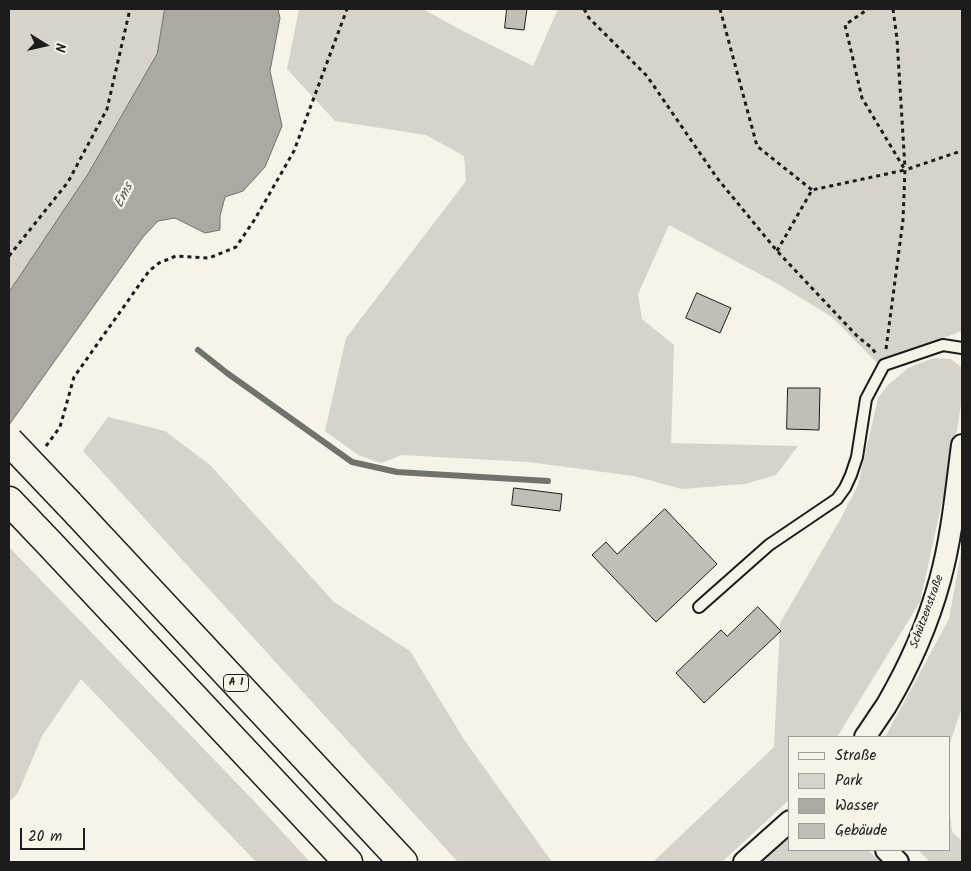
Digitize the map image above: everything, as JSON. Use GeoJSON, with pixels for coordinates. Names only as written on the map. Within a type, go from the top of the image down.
{"type":"FeatureCollection","features":[{"type":"Feature","properties":{"kind":"highway","name":"A 1"},"geometry":{"type":"LineString","coordinates":[[9,441],[403,862]]}},
{"type":"Feature","properties":{"kind":"highway"},"geometry":{"type":"LineString","coordinates":[[9,501],[348,862]]}},
{"type":"Feature","properties":{"kind":"street","name":"Schützenstraße"},"geometry":{"type":"LineString","coordinates":[[866,736],[886,705],[910,660],[931,610],[948,547],[962,446]]}},
{"type":"Feature","properties":{"kind":"street"},"geometry":{"type":"LineString","coordinates":[[744,862],[788,823]]}},
{"type":"Feature","properties":{"kind":"street"},"geometry":{"type":"LineString","coordinates":[[887,851],[898,862]]}},
{"type":"Feature","properties":{"kind":"lane"},"geometry":{"type":"LineString","coordinates":[[699,607],[769,545],[837,498],[845,488],[852,475],[857,457],[866,399],[884,365],[943,345],[962,348]]}},
{"type":"Feature","properties":{"kind":"path"},"geometry":{"type":"LineString","coordinates":[[9,256],[68,182],[107,109],[130,9]]}},
{"type":"Feature","properties":{"kind":"path"},"geometry":{"type":"LineString","coordinates":[[43,450],[60,427],[74,377],[148,272],[159,263],[176,256],[208,258],[236,247],[255,219],[294,151],[347,9]]}},
{"type":"Feature","properties":{"kind":"path"},"geometry":{"type":"LineString","coordinates":[[584,9],[589,18],[647,76],[717,178],[777,251],[858,337],[872,348],[884,365]]}},
{"type":"Feature","properties":{"kind":"path"},"geometry":{"type":"LineString","coordinates":[[720,9],[757,146],[812,190]]}},
{"type":"Feature","properties":{"kind":"path"},"geometry":{"type":"LineString","coordinates":[[868,9],[845,25],[862,98],[905,170]]}},
{"type":"Feature","properties":{"kind":"path"},"geometry":{"type":"LineString","coordinates":[[884,365],[903,220],[905,170],[897,39],[893,9]]}},
{"type":"Feature","properties":{"kind":"path"},"geometry":{"type":"LineString","coordinates":[[777,251],[812,190],[905,170],[962,150]]}},
{"type":"Feature","properties":{"kind":"green space"},"geometry":{"type":"Polygon","coordinates":[[[9,9],[165,9],[157,54],[88,174],[9,292],[9,9]]]}},
{"type":"Feature","properties":{"kind":"green space"},"geometry":{"type":"Polygon","coordinates":[[[299,9],[423,9],[533,66],[558,9],[962,9],[962,331],[877,363],[832,317],[778,284],[669,225],[638,294],[642,319],[674,345],[671,443],[798,446],[776,475],[745,484],[682,489],[634,476],[528,462],[402,455],[381,463],[358,455],[325,431],[346,338],[466,181],[464,156],[426,135],[335,121],[287,69],[299,9]]]}},
{"type":"Feature","properties":{"kind":"green space"},"geometry":{"type":"Polygon","coordinates":[[[933,358],[951,359],[962,368],[962,398],[955,443],[920,602],[838,736],[788,736],[788,801],[722,862],[653,862],[774,747],[780,623],[840,520],[858,485],[878,398],[887,386],[908,368],[933,358]]]}},
{"type":"Feature","properties":{"kind":"green space"},"geometry":{"type":"Polygon","coordinates":[[[108,417],[165,431],[210,465],[334,602],[410,651],[465,741],[552,862],[458,862],[83,451],[108,417]]]}},
{"type":"Feature","properties":{"kind":"green space"},"geometry":{"type":"Polygon","coordinates":[[[9,547],[253,800],[310,862],[256,862],[81,679],[42,736],[18,793],[9,802],[9,547]]]}},
{"type":"Feature","properties":{"kind":"green space"},"geometry":{"type":"Polygon","coordinates":[[[962,547],[962,707],[951,740],[951,736],[886,736],[949,619],[962,547]]]}},
{"type":"Feature","properties":{"kind":"green space"},"geometry":{"type":"Polygon","coordinates":[[[951,822],[952,832],[962,841],[962,862],[930,862],[919,851],[951,851],[951,822]]]}},
{"type":"Feature","properties":{"kind":"green space"},"geometry":{"type":"Polygon","coordinates":[[[788,837],[788,851],[869,851],[881,862],[760,862],[788,837]]]}},
{"type":"Feature","properties":{"kind":"water","name":"Ems"},"geometry":{"type":"Polygon","coordinates":[[[165,9],[278,9],[280,18],[270,71],[282,126],[265,167],[243,191],[225,197],[220,216],[220,230],[205,233],[175,218],[158,221],[143,237],[9,425],[9,292],[88,174],[157,54],[165,9]]]}},
{"type":"Feature","properties":{"kind":"building"},"geometry":{"type":"Polygon","coordinates":[[[507,9],[527,9],[524,30],[505,28],[507,9]]]}},
{"type":"Feature","properties":{"kind":"building"},"geometry":{"type":"Polygon","coordinates":[[[697,293],[731,308],[720,333],[686,318],[697,293]]]}},
{"type":"Feature","properties":{"kind":"building"},"geometry":{"type":"Polygon","coordinates":[[[788,388],[820,388],[819,430],[787,429],[788,388]]]}},
{"type":"Feature","properties":{"kind":"building"},"geometry":{"type":"Polygon","coordinates":[[[514,488],[562,494],[560,511],[512,505],[514,488]]]}},
{"type":"Feature","properties":{"kind":"building"},"geometry":{"type":"Polygon","coordinates":[[[665,509],[717,564],[656,622],[592,555],[606,542],[617,554],[665,509]]]}},
{"type":"Feature","properties":{"kind":"building"},"geometry":{"type":"Polygon","coordinates":[[[758,607],[781,631],[704,703],[676,673],[721,630],[727,636],[758,607]]]}},
{"type":"Feature","properties":{"kind":"waterway"},"geometry":{"type":"LineString","coordinates":[[198,350],[227,373],[352,462],[397,472],[548,481]]}}]}
